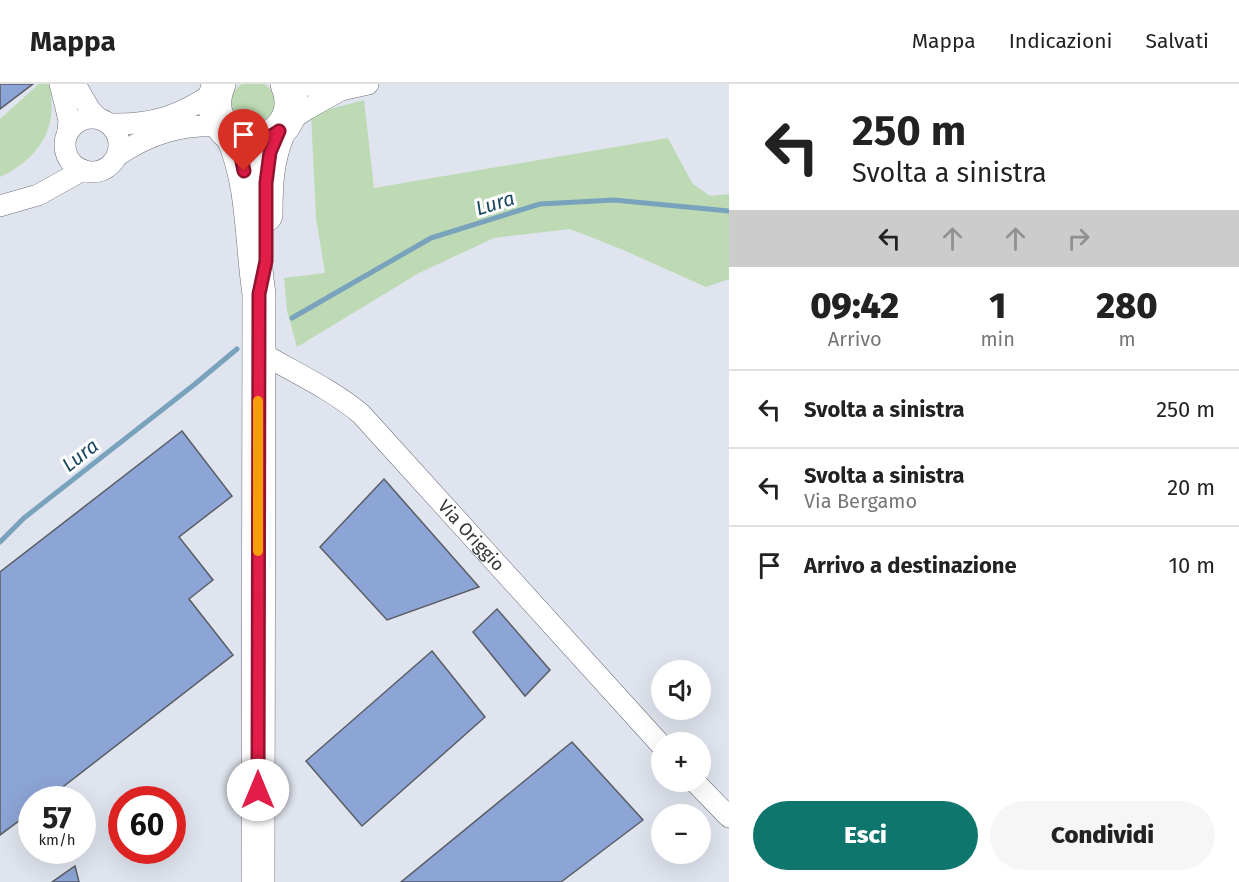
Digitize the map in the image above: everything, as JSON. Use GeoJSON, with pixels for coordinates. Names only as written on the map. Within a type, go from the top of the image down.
{"type":"FeatureCollection","features":[{"type":"Feature","properties":{"kind":"main road"},"geometry":{"type":"LineString","coordinates":[[259,294],[266,261],[266,183],[270,152],[283,127],[291,104],[291,94],[287,84]]}},
{"type":"Feature","properties":{"kind":"main road"},"geometry":{"type":"LineString","coordinates":[[217,88],[214,109],[240,152],[248,191],[259,294],[258,882]]}},
{"type":"Feature","properties":{"kind":"main road"},"geometry":{"type":"LineString","coordinates":[[227,131],[251,141],[271,137],[283,127]]}},
{"type":"Feature","properties":{"kind":"street"},"geometry":{"type":"LineString","coordinates":[[60,84],[69,120],[67,140],[71,162],[83,170],[99,171],[107,168],[117,156],[136,143],[178,128],[200,125],[227,131]]}},
{"type":"Feature","properties":{"kind":"street"},"geometry":{"type":"LineString","coordinates":[[75,84],[90,110],[119,138],[117,156]]}},
{"type":"Feature","properties":{"kind":"street"},"geometry":{"type":"LineString","coordinates":[[301,84],[341,90]]}},
{"type":"Feature","properties":{"kind":"street"},"geometry":{"type":"LineString","coordinates":[[283,127],[307,109],[341,90],[368,84]]}},
{"type":"Feature","properties":{"kind":"street"},"geometry":{"type":"LineString","coordinates":[[6,204],[51,172],[77,121],[90,117],[103,121],[132,124],[155,122],[187,110],[217,88]]}},
{"type":"Feature","properties":{"kind":"street"},"geometry":{"type":"LineString","coordinates":[[6,204],[38,195],[83,170]]}},
{"type":"Feature","properties":{"kind":"street","name":"Via Origgio"},"geometry":{"type":"LineString","coordinates":[[258,351],[340,397],[361,414],[651,734]]}},
{"type":"Feature","properties":{"kind":"street"},"geometry":{"type":"LineString","coordinates":[[706,792],[727,810]]}},
{"type":"Feature","properties":{"kind":"green space"},"geometry":{"type":"Polygon","coordinates":[[[253,81],[269,87],[275,103],[269,119],[253,125],[237,119],[231,103],[237,87],[253,81]]]}},
{"type":"Feature","properties":{"kind":"green space"},"geometry":{"type":"Polygon","coordinates":[[[39,84],[50,84],[52,103],[47,131],[31,156],[17,168],[0,177],[0,119],[39,84]]]}},
{"type":"Feature","properties":{"kind":"green space"},"geometry":{"type":"Polygon","coordinates":[[[364,100],[374,188],[668,138],[692,183],[710,196],[729,194],[729,279],[706,287],[570,229],[494,238],[419,273],[297,347],[287,311],[284,278],[325,273],[316,218],[311,114],[364,100]]]}},
{"type":"Feature","properties":{"kind":"building"},"geometry":{"type":"Polygon","coordinates":[[[0,84],[33,84],[0,109],[0,84]]]}},
{"type":"Feature","properties":{"kind":"building"},"geometry":{"type":"Polygon","coordinates":[[[182,431],[232,496],[179,537],[213,580],[189,599],[233,655],[64,786],[18,786],[18,822],[0,835],[0,572],[182,431]]]}},
{"type":"Feature","properties":{"kind":"building"},"geometry":{"type":"Polygon","coordinates":[[[384,479],[479,587],[387,620],[320,547],[384,479]]]}},
{"type":"Feature","properties":{"kind":"building"},"geometry":{"type":"Polygon","coordinates":[[[497,609],[550,670],[525,696],[473,632],[497,609]]]}},
{"type":"Feature","properties":{"kind":"building"},"geometry":{"type":"Polygon","coordinates":[[[432,651],[485,717],[362,826],[306,761],[432,651]]]}},
{"type":"Feature","properties":{"kind":"building"},"geometry":{"type":"Polygon","coordinates":[[[572,742],[643,820],[561,882],[401,882],[572,742]]]}},
{"type":"Feature","properties":{"kind":"building"},"geometry":{"type":"Polygon","coordinates":[[[75,866],[79,882],[52,882],[75,866]]]}},
{"type":"Feature","properties":{"kind":"waterway","name":"Lura"},"geometry":{"type":"LineString","coordinates":[[292,318],[431,238],[540,204],[614,200],[729,211]]}},
{"type":"Feature","properties":{"kind":"waterway","name":"Lura"},"geometry":{"type":"LineString","coordinates":[[0,542],[24,518],[237,349]]}},
{"type":"Feature","properties":{"kind":"slow traffic"},"geometry":{"type":"LineString","coordinates":[[258,401],[258,551]]}},
{"type":"Feature","properties":{"kind":"route"},"geometry":{"type":"LineString","coordinates":[[244,171],[240,152],[232,135],[251,141],[271,137],[279,131],[270,152],[266,183],[266,261],[259,294],[258,790]]}}]}
